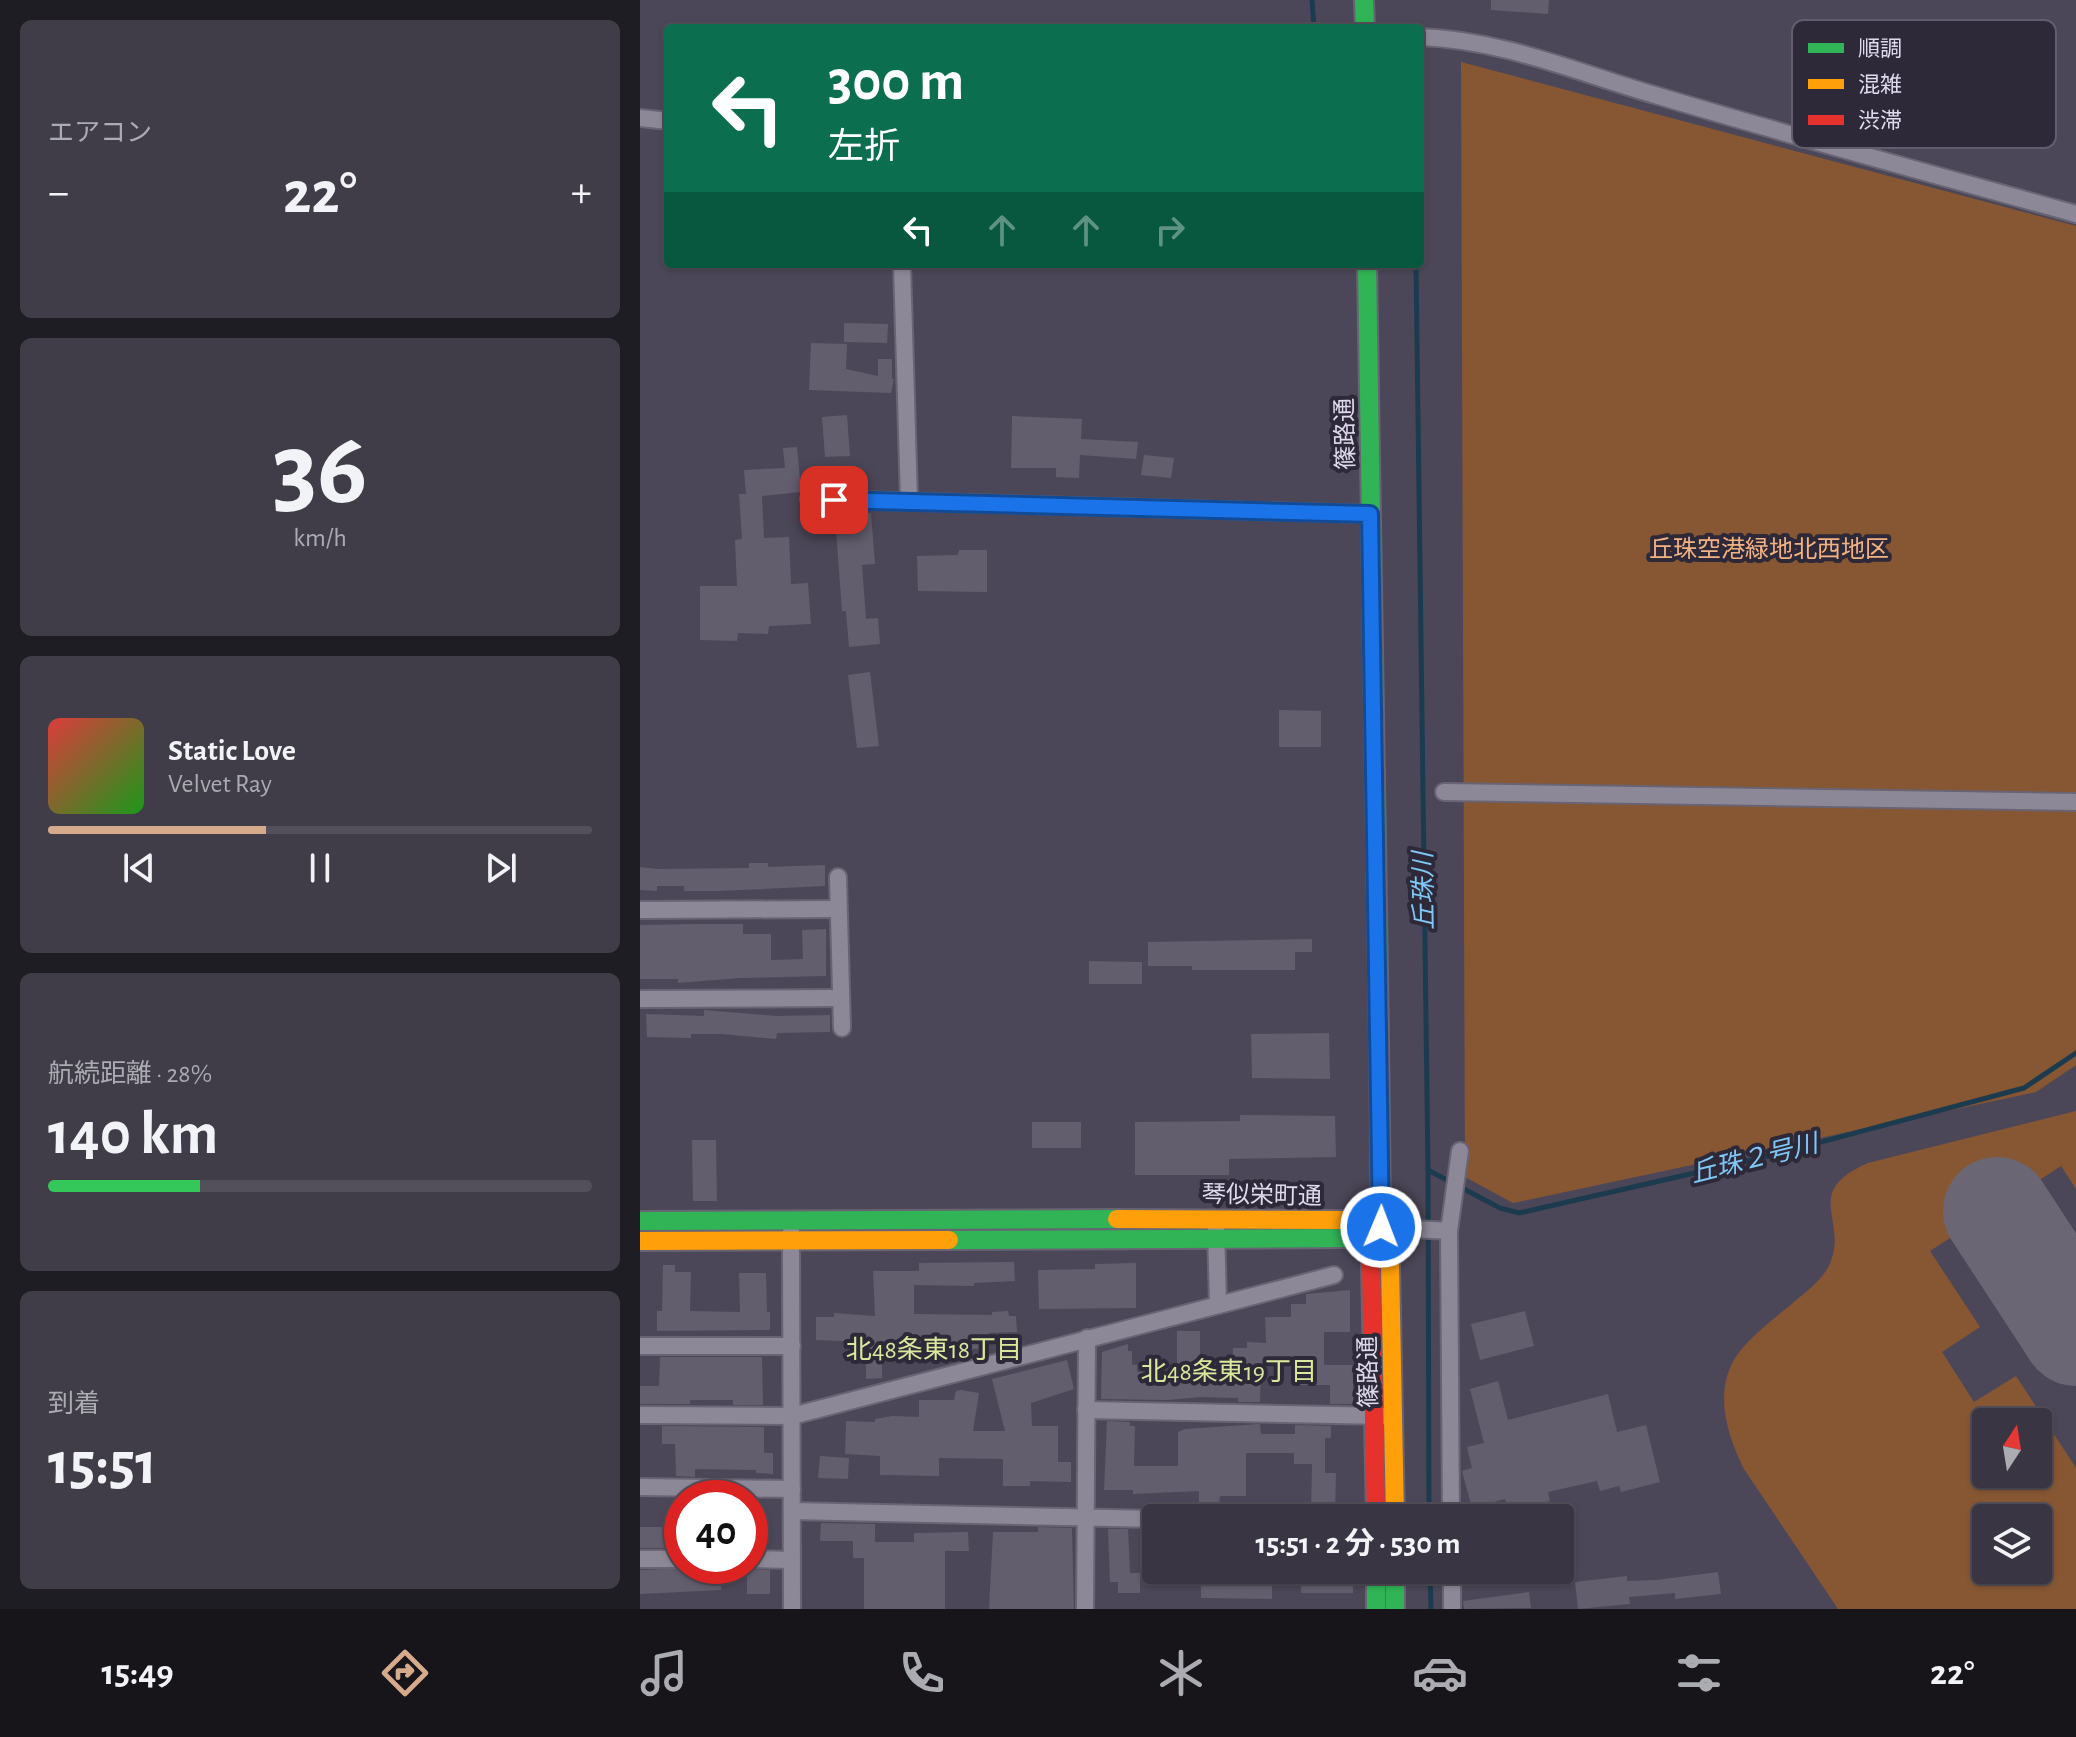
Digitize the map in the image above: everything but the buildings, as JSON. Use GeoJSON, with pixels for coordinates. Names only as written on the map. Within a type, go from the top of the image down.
{"type":"FeatureCollection","features":[{"type":"Feature","properties":{"kind":"street"},"geometry":{"type":"LineString","coordinates":[[1364,0],[1365,24]]}},
{"type":"Feature","properties":{"kind":"street"},"geometry":{"type":"LineString","coordinates":[[1424,37],[1446,38],[1528,53],[1651,94],[1792,134]]}},
{"type":"Feature","properties":{"kind":"street"},"geometry":{"type":"LineString","coordinates":[[640,118],[664,121]]}},
{"type":"Feature","properties":{"kind":"street"},"geometry":{"type":"LineString","coordinates":[[1842,148],[2076,214]]}},
{"type":"Feature","properties":{"kind":"street"},"geometry":{"type":"LineString","coordinates":[[902,268],[902,349],[909,500]]}},
{"type":"Feature","properties":{"kind":"street","name":"篠路通"},"geometry":{"type":"LineString","coordinates":[[1367,268],[1381,1227],[1390,1264],[1377,1504]]}},
{"type":"Feature","properties":{"kind":"street"},"geometry":{"type":"LineString","coordinates":[[809,499],[1370,514]]}},
{"type":"Feature","properties":{"kind":"street"},"geometry":{"type":"LineString","coordinates":[[1444,792],[2076,802]]}},
{"type":"Feature","properties":{"kind":"street"},"geometry":{"type":"LineString","coordinates":[[838,877],[842,1028]]}},
{"type":"Feature","properties":{"kind":"street"},"geometry":{"type":"LineString","coordinates":[[640,910],[838,909]]}},
{"type":"Feature","properties":{"kind":"street"},"geometry":{"type":"LineString","coordinates":[[640,999],[841,998]]}},
{"type":"Feature","properties":{"kind":"street"},"geometry":{"type":"LineString","coordinates":[[1451,1504],[1445,1230],[1460,1151]]}},
{"type":"Feature","properties":{"kind":"street"},"geometry":{"type":"LineString","coordinates":[[1216,1218],[1218,1305]]}},
{"type":"Feature","properties":{"kind":"street","name":"琴似栄町通"},"geometry":{"type":"LineString","coordinates":[[640,1221],[791,1223],[1216,1218],[1345,1220],[1381,1227]]}},
{"type":"Feature","properties":{"kind":"street"},"geometry":{"type":"LineString","coordinates":[[791,1223],[792,1609]]}},
{"type":"Feature","properties":{"kind":"street"},"geometry":{"type":"LineString","coordinates":[[1381,1227],[1445,1230]]}},
{"type":"Feature","properties":{"kind":"street","name":"琴似栄町通"},"geometry":{"type":"LineString","coordinates":[[640,1241],[1347,1238],[1381,1227]]}},
{"type":"Feature","properties":{"kind":"street"},"geometry":{"type":"LineString","coordinates":[[640,1415],[792,1416],[1334,1275]]}},
{"type":"Feature","properties":{"kind":"street"},"geometry":{"type":"LineString","coordinates":[[1085,1609],[1087,1338]]}},
{"type":"Feature","properties":{"kind":"street"},"geometry":{"type":"LineString","coordinates":[[640,1346],[792,1346]]}},
{"type":"Feature","properties":{"kind":"street"},"geometry":{"type":"LineString","coordinates":[[1086,1410],[1383,1416]]}},
{"type":"Feature","properties":{"kind":"street","name":"篠路通"},"geometry":{"type":"LineString","coordinates":[[1383,1416],[1393,1504]]}},
{"type":"Feature","properties":{"kind":"street"},"geometry":{"type":"LineString","coordinates":[[640,1487],[792,1489]]}},
{"type":"Feature","properties":{"kind":"street"},"geometry":{"type":"LineString","coordinates":[[792,1511],[1142,1519]]}},
{"type":"Feature","properties":{"kind":"street"},"geometry":{"type":"LineString","coordinates":[[640,1559],[664,1559]]}},
{"type":"Feature","properties":{"kind":"street"},"geometry":{"type":"LineString","coordinates":[[768,1559],[792,1560]]}},
{"type":"Feature","properties":{"kind":"street"},"geometry":{"type":"LineString","coordinates":[[1376,1584],[1376,1609]]}},
{"type":"Feature","properties":{"kind":"street"},"geometry":{"type":"LineString","coordinates":[[1395,1584],[1395,1609]]}},
{"type":"Feature","properties":{"kind":"street"},"geometry":{"type":"LineString","coordinates":[[1452,1584],[1452,1609]]}},
{"type":"Feature","properties":{"kind":"green space","name":"丘珠空港緑地北西地区"},"geometry":{"type":"Polygon","coordinates":[[[1461,62],[2076,226],[2076,1065],[2036,1092],[1513,1203],[1465,1177],[1461,62]]]}},
{"type":"Feature","properties":{"kind":"green space"},"geometry":{"type":"Polygon","coordinates":[[[2076,1111],[2076,1189],[2061,1166],[1930,1251],[1980,1327],[1942,1352],[1974,1402],[2016,1376],[2037,1408],[1972,1408],[1972,1488],[2052,1488],[2052,1431],[2076,1468],[2076,1609],[1838,1609],[1744,1469],[1729,1433],[1724,1407],[1730,1368],[1749,1341],[1824,1273],[1834,1246],[1832,1195],[1837,1184],[1868,1163],[2076,1111]]]}},
{"type":"Feature","properties":{"kind":"waterway","name":"丘珠川"},"geometry":{"type":"LineString","coordinates":[[1312,0],[1314,24]]}},
{"type":"Feature","properties":{"kind":"waterway","name":"丘珠川"},"geometry":{"type":"LineString","coordinates":[[1416,268],[1428,1170],[1429,1504]]}},
{"type":"Feature","properties":{"kind":"waterway","name":"丘珠２号川"},"geometry":{"type":"LineString","coordinates":[[1428,1170],[1500,1208],[1519,1213],[1765,1157],[2024,1088],[2076,1053]]}},
{"type":"Feature","properties":{"kind":"waterway","name":"丘珠川"},"geometry":{"type":"LineString","coordinates":[[1430,1584],[1431,1609]]}},
{"type":"Feature","properties":{"kind":"runway"},"geometry":{"type":"LineString","coordinates":[[1997,1211],[2076,1332]]}},
{"type":"Feature","properties":{"kind":"traffic: fast"},"geometry":{"type":"LineString","coordinates":[[1364,0],[1365,24]]}},
{"type":"Feature","properties":{"kind":"traffic: fast"},"geometry":{"type":"LineString","coordinates":[[1367,268],[1379,1038]]}},
{"type":"Feature","properties":{"kind":"traffic: fast"},"geometry":{"type":"LineString","coordinates":[[640,1221],[1117,1219]]}},
{"type":"Feature","properties":{"kind":"traffic: fast"},"geometry":{"type":"LineString","coordinates":[[949,1240],[1347,1238],[1381,1227]]}},
{"type":"Feature","properties":{"kind":"traffic: fast"},"geometry":{"type":"LineString","coordinates":[[1376,1584],[1376,1609]]}},
{"type":"Feature","properties":{"kind":"traffic: fast"},"geometry":{"type":"LineString","coordinates":[[1395,1584],[1395,1609]]}},
{"type":"Feature","properties":{"kind":"traffic: slow"},"geometry":{"type":"LineString","coordinates":[[1117,1219],[1345,1220],[1376,1226]]}},
{"type":"Feature","properties":{"kind":"traffic: slow"},"geometry":{"type":"LineString","coordinates":[[1382,1232],[1390,1264],[1395,1504]]}},
{"type":"Feature","properties":{"kind":"traffic: slow"},"geometry":{"type":"LineString","coordinates":[[640,1241],[949,1240]]}},
{"type":"Feature","properties":{"kind":"traffic: jam"},"geometry":{"type":"LineString","coordinates":[[1376,1504],[1371,1265],[1381,1227],[1379,1038]]}},
{"type":"Feature","properties":{"kind":"district","name":"北48条東18丁目"},"geometry":{"type":"Point","coordinates":[934,1349]}},
{"type":"Feature","properties":{"kind":"district","name":"北48条東19丁目"},"geometry":{"type":"Point","coordinates":[1229,1371]}},
{"type":"Feature","properties":{"kind":"route"},"geometry":{"type":"LineString","coordinates":[[834,500],[1370,514],[1381,1227]]}}]}
